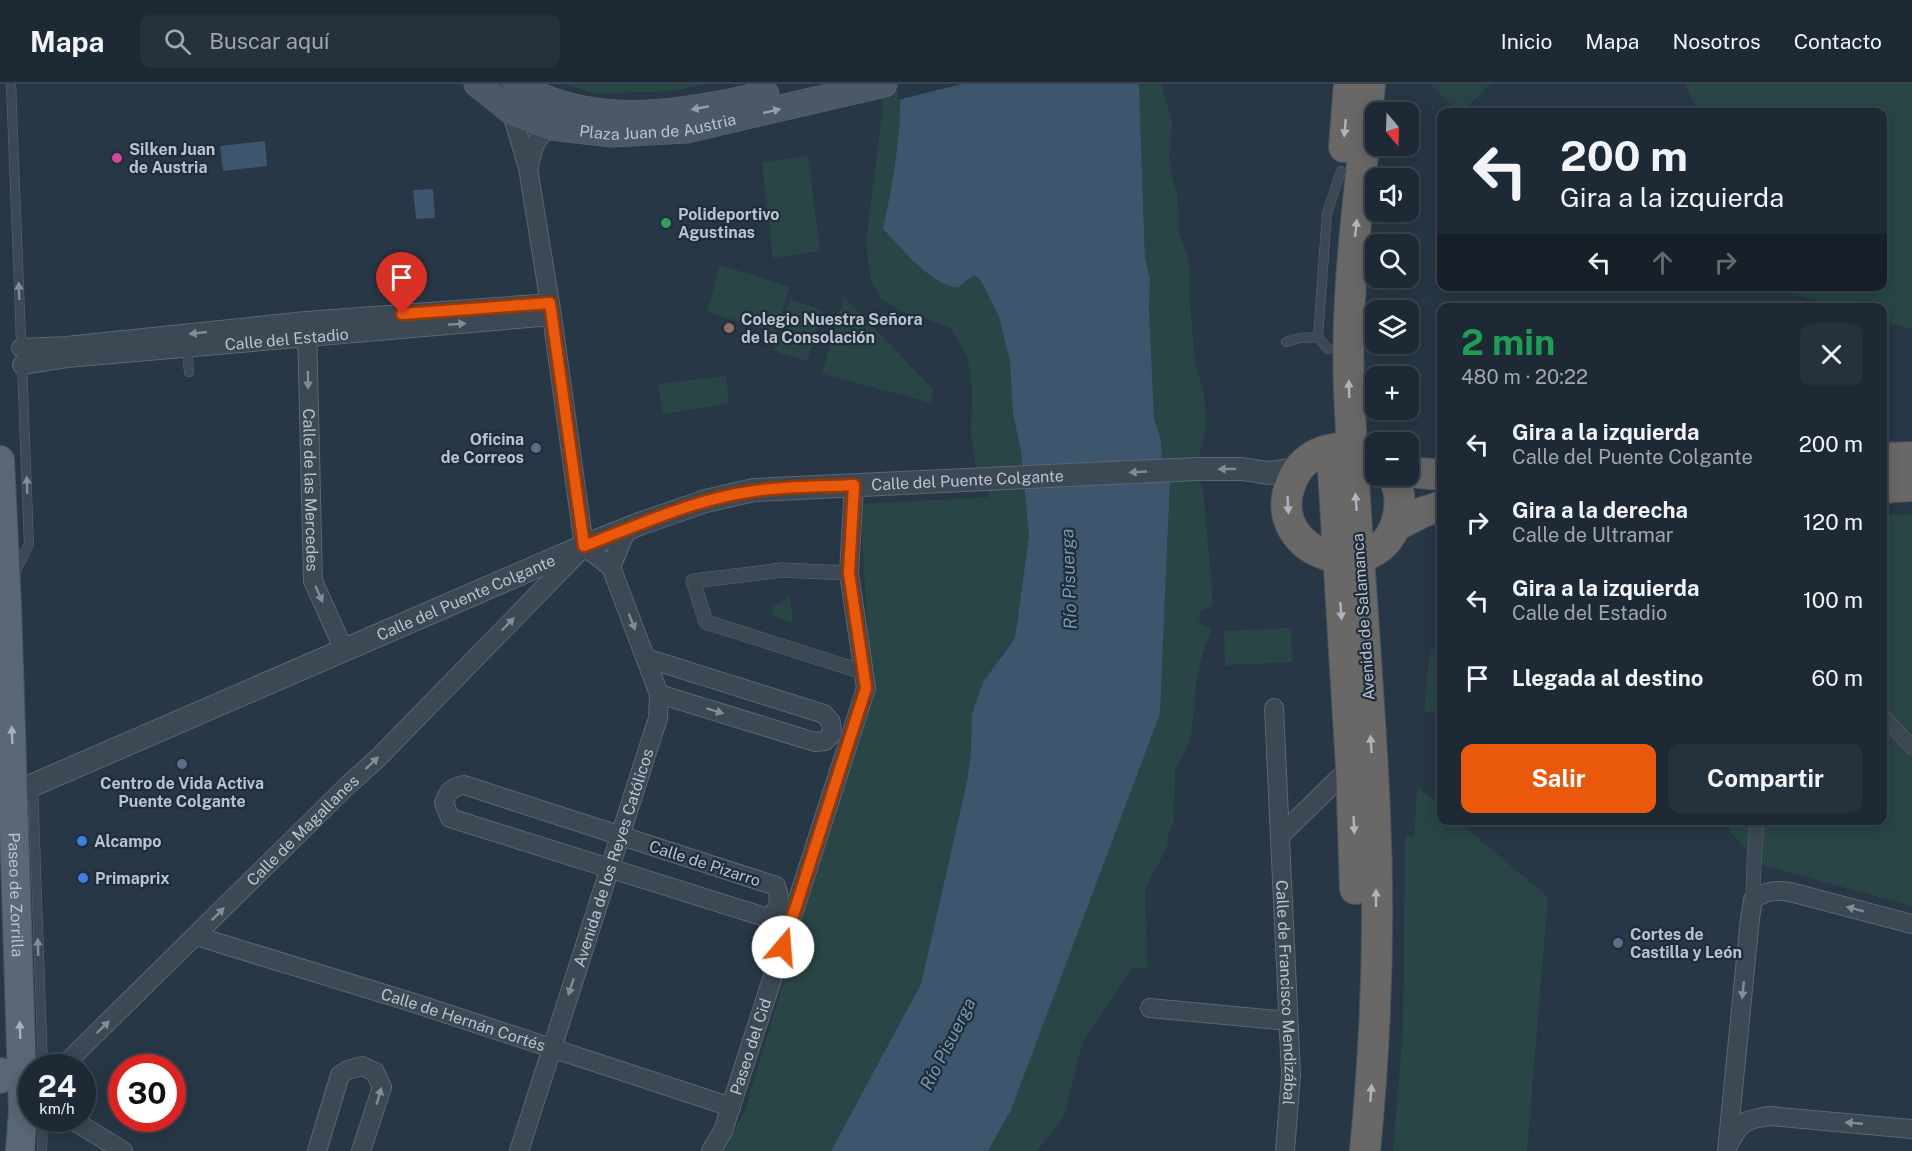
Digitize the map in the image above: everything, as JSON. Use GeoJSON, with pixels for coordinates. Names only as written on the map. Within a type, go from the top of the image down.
{"type":"FeatureCollection","features":[{"type":"Feature","properties":{"kind":"highway","name":"Avenida de Salamanca"},"geometry":{"type":"LineString","coordinates":[[1349,84],[1323,343],[1353,451]]}},
{"type":"Feature","properties":{"kind":"highway","name":"Avenida de Salamanca"},"geometry":{"type":"LineString","coordinates":[[1344,1151],[1352,1074],[1356,938],[1355,850],[1345,773],[1353,451],[1349,388],[1349,286],[1370,84]]}},
{"type":"Feature","properties":{"kind":"highway"},"geometry":{"type":"LineString","coordinates":[[1353,451],[1313,456],[1298,469],[1291,482],[1287,497],[1288,512],[1292,526],[1310,549],[1323,556],[1349,558],[1372,552],[1391,534],[1423,512],[1437,508]]}},
{"type":"Feature","properties":{"kind":"highway"},"geometry":{"type":"LineString","coordinates":[[1419,473],[1437,475]]}},
{"type":"Feature","properties":{"kind":"highway"},"geometry":{"type":"LineString","coordinates":[[1364,638],[1373,628],[1373,587],[1400,507],[1396,486]]}},
{"type":"Feature","properties":{"kind":"highway"},"geometry":{"type":"LineString","coordinates":[[1887,488],[1912,486]]}},
{"type":"Feature","properties":{"kind":"highway","name":"Avenida de Salamanca"},"geometry":{"type":"LineString","coordinates":[[1349,558],[1364,638],[1376,813],[1377,937],[1371,1089],[1365,1151]]}},
{"type":"Feature","properties":{"kind":"main road","name":"Plaza Juan de Austria"},"geometry":{"type":"LineString","coordinates":[[477,84],[512,112],[552,127],[611,134],[686,130],[804,92]]}},
{"type":"Feature","properties":{"kind":"main road","name":"Plaza Juan de Austria"},"geometry":{"type":"LineString","coordinates":[[516,84],[551,100],[580,109],[629,115],[668,113],[804,92]]}},
{"type":"Feature","properties":{"kind":"main road"},"geometry":{"type":"LineString","coordinates":[[804,92],[884,84]]}},
{"type":"Feature","properties":{"kind":"main road","name":"Paseo de Zorrilla"},"geometry":{"type":"LineString","coordinates":[[0,460],[7,591],[23,1111],[20,1151]]}},
{"type":"Feature","properties":{"kind":"main road"},"geometry":{"type":"LineString","coordinates":[[0,1072],[0,1079]]}},
{"type":"Feature","properties":{"kind":"street"},"geometry":{"type":"LineString","coordinates":[[503,84],[528,168],[551,309],[584,546],[611,567],[627,529]]}},
{"type":"Feature","properties":{"kind":"street"},"geometry":{"type":"LineString","coordinates":[[528,168],[534,143],[544,131],[552,127]]}},
{"type":"Feature","properties":{"kind":"street","name":"Calle del Estadio"},"geometry":{"type":"LineString","coordinates":[[21,356],[66,346],[551,309]]}},
{"type":"Feature","properties":{"kind":"street","name":"Calle del Estadio"},"geometry":{"type":"LineString","coordinates":[[21,356],[67,358],[187,348],[307,329]]}},
{"type":"Feature","properties":{"kind":"street","name":"Calle de las Mercedes"},"geometry":{"type":"LineString","coordinates":[[307,329],[313,581],[344,650]]}},
{"type":"Feature","properties":{"kind":"street","name":"Calle del Puente Colgante"},"geometry":{"type":"LineString","coordinates":[[12,794],[584,546],[706,501],[754,490],[1197,470],[1242,469],[1268,473],[1298,469]]}},
{"type":"Feature","properties":{"kind":"street","name":"Paseo del Cid"},"geometry":{"type":"LineString","coordinates":[[711,1151],[723,1131],[866,688],[849,573],[854,485]]}},
{"type":"Feature","properties":{"kind":"street","name":"Calle de Magallanes"},"geometry":{"type":"LineString","coordinates":[[75,1054],[378,758],[584,546]]}},
{"type":"Feature","properties":{"kind":"street","name":"Avenida de los Reyes Católicos"},"geometry":{"type":"LineString","coordinates":[[519,1151],[658,718],[659,694],[611,567]]}},
{"type":"Feature","properties":{"kind":"street"},"geometry":{"type":"LineString","coordinates":[[849,573],[782,570],[693,581],[706,622],[863,672]]}},
{"type":"Feature","properties":{"kind":"street"},"geometry":{"type":"LineString","coordinates":[[527,572],[538,577],[542,589]]}},
{"type":"Feature","properties":{"kind":"street"},"geometry":{"type":"LineString","coordinates":[[646,658],[824,714],[831,722],[832,734],[825,741],[815,742],[659,694]]}},
{"type":"Feature","properties":{"kind":"street","name":"Calle de Francisco Mendizábal"},"geometry":{"type":"LineString","coordinates":[[1274,708],[1291,1075],[1285,1151]]}},
{"type":"Feature","properties":{"kind":"street"},"geometry":{"type":"LineString","coordinates":[[1887,720],[1912,747]]}},
{"type":"Feature","properties":{"kind":"street"},"geometry":{"type":"LineString","coordinates":[[1281,835],[1345,773]]}},
{"type":"Feature","properties":{"kind":"street","name":"Calle de Pizarro"},"geometry":{"type":"LineString","coordinates":[[464,785],[621,835],[776,886],[780,901],[768,918],[610,869],[450,818],[444,803],[447,793],[457,786],[464,785]]}},
{"type":"Feature","properties":{"kind":"street"},"geometry":{"type":"LineString","coordinates":[[1727,1149],[1757,897],[1754,863],[1757,825]]}},
{"type":"Feature","properties":{"kind":"street"},"geometry":{"type":"LineString","coordinates":[[1757,897],[1774,890],[1790,892],[1912,924]]}},
{"type":"Feature","properties":{"kind":"street","name":"Calle de Hernán Cortés"},"geometry":{"type":"LineString","coordinates":[[196,936],[411,1002],[731,1107]]}},
{"type":"Feature","properties":{"kind":"street"},"geometry":{"type":"LineString","coordinates":[[1150,1008],[1288,1022]]}},
{"type":"Feature","properties":{"kind":"street"},"geometry":{"type":"LineString","coordinates":[[317,1151],[340,1075],[362,1065],[375,1072],[382,1087],[361,1151]]}},
{"type":"Feature","properties":{"kind":"street"},"geometry":{"type":"LineString","coordinates":[[1727,1149],[1736,1130],[1749,1119],[1770,1116],[1912,1129]]}},
{"type":"Feature","properties":{"kind":"street"},"geometry":{"type":"LineString","coordinates":[[92,1132],[123,1151]]}},
{"type":"Feature","properties":{"kind":"lane"},"geometry":{"type":"LineString","coordinates":[[7,591],[30,544],[11,84]]}},
{"type":"Feature","properties":{"kind":"lane"},"geometry":{"type":"LineString","coordinates":[[1286,342],[1300,338],[1323,343]]}},
{"type":"Feature","properties":{"kind":"lane"},"geometry":{"type":"LineString","coordinates":[[187,348],[189,372]]}},
{"type":"Feature","properties":{"kind":"lane"},"geometry":{"type":"LineString","coordinates":[[12,794],[41,1054]]}},
{"type":"Feature","properties":{"kind":"lane"},"geometry":{"type":"LineString","coordinates":[[42,1151],[43,1132]]}},
{"type":"Feature","properties":{"kind":"green space"},"geometry":{"type":"Polygon","coordinates":[[[564,84],[705,84],[671,91],[596,94],[564,84]]]}},
{"type":"Feature","properties":{"kind":"green space"},"geometry":{"type":"Polygon","coordinates":[[[878,84],[900,84],[900,121],[896,157],[883,229],[916,262],[955,288],[966,283],[973,275],[981,281],[999,317],[1010,362],[1013,414],[1021,452],[1029,536],[1015,638],[1000,656],[971,751],[967,782],[921,984],[831,1151],[723,1151],[745,1110],[871,688],[860,504],[989,497],[989,489],[976,470],[971,434],[972,388],[968,359],[961,345],[950,328],[904,313],[882,300],[871,281],[866,242],[883,106],[878,84]]]}},
{"type":"Feature","properties":{"kind":"green space"},"geometry":{"type":"Polygon","coordinates":[[[1139,84],[1161,84],[1172,121],[1169,158],[1177,191],[1179,233],[1189,261],[1195,364],[1204,393],[1206,428],[1199,457],[1185,459],[1203,487],[1213,603],[1211,607],[1199,614],[1200,623],[1210,627],[1211,632],[1199,668],[1188,745],[1175,768],[1174,823],[1169,833],[1168,845],[1145,889],[1147,969],[1132,968],[1083,1042],[1063,1118],[1037,1151],[988,1151],[1011,1110],[1160,714],[1170,480],[1162,457],[1161,440],[1154,419],[1149,308],[1150,278],[1145,259],[1139,84]]]}},
{"type":"Feature","properties":{"kind":"green space"},"geometry":{"type":"Polygon","coordinates":[[[1430,84],[1491,84],[1466,108],[1454,108],[1430,84]]]}},
{"type":"Feature","properties":{"kind":"green space"},"geometry":{"type":"Polygon","coordinates":[[[1685,84],[1912,84],[1912,329],[1887,322],[1887,303],[1825,303],[1784,291],[1887,291],[1887,108],[1696,108],[1685,84]]]}},
{"type":"Feature","properties":{"kind":"green space"},"geometry":{"type":"Polygon","coordinates":[[[808,156],[820,251],[773,258],[762,162],[808,156]]]}},
{"type":"Feature","properties":{"kind":"green space"},"geometry":{"type":"Polygon","coordinates":[[[720,265],[790,287],[776,333],[707,312],[720,265]]]}},
{"type":"Feature","properties":{"kind":"green space"},"geometry":{"type":"Polygon","coordinates":[[[844,297],[933,389],[932,403],[822,374],[844,297]]]}},
{"type":"Feature","properties":{"kind":"green space"},"geometry":{"type":"Polygon","coordinates":[[[790,299],[823,311],[807,361],[774,351],[790,299]]]}},
{"type":"Feature","properties":{"kind":"green space"},"geometry":{"type":"Polygon","coordinates":[[[726,376],[729,404],[663,414],[658,384],[726,376]]]}},
{"type":"Feature","properties":{"kind":"green space"},"geometry":{"type":"Polygon","coordinates":[[[1912,514],[1912,906],[1754,863],[1754,857],[1730,832],[1728,825],[1887,825],[1887,515],[1912,514]]]}},
{"type":"Feature","properties":{"kind":"green space"},"geometry":{"type":"Polygon","coordinates":[[[790,597],[793,623],[774,616],[772,607],[790,597]]]}},
{"type":"Feature","properties":{"kind":"green space"},"geometry":{"type":"Polygon","coordinates":[[[1291,628],[1292,662],[1225,665],[1224,631],[1291,628]]]}},
{"type":"Feature","properties":{"kind":"green space"},"geometry":{"type":"Polygon","coordinates":[[[1430,649],[1437,650],[1435,713],[1424,712],[1430,649]]]}},
{"type":"Feature","properties":{"kind":"green space"},"geometry":{"type":"Polygon","coordinates":[[[1417,786],[1437,803],[1437,825],[1463,825],[1548,897],[1527,1151],[1393,1151],[1403,1030],[1405,836],[1414,837],[1417,786]]]}},
{"type":"Feature","properties":{"kind":"water","name":"Río Pisuerga"},"geometry":{"type":"Polygon","coordinates":[[[900,84],[1139,84],[1145,259],[1150,278],[1149,308],[1154,419],[1161,440],[1162,457],[1170,480],[1160,714],[1011,1110],[988,1151],[831,1151],[921,984],[967,782],[972,714],[983,682],[1015,638],[1029,536],[1021,452],[1013,414],[1010,362],[999,317],[981,281],[974,275],[958,288],[937,280],[917,264],[883,229],[896,157],[900,121],[900,84]]]}},
{"type":"Feature","properties":{"kind":"water"},"geometry":{"type":"Polygon","coordinates":[[[265,141],[267,166],[223,171],[220,146],[265,141]]]}},
{"type":"Feature","properties":{"kind":"water"},"geometry":{"type":"Polygon","coordinates":[[[433,189],[435,218],[416,219],[413,190],[433,189]]]}},
{"type":"Feature","properties":{"kind":"pier"},"geometry":{"type":"Polygon","coordinates":[[[897,84],[962,84],[898,100],[897,84]]]}},
{"type":"Feature","properties":{"kind":"place","name":"Silken Juan de Austria"},"geometry":{"type":"Point","coordinates":[117,158]}},
{"type":"Feature","properties":{"kind":"place","name":"Polideportivo Agustinas"},"geometry":{"type":"Point","coordinates":[666,223]}},
{"type":"Feature","properties":{"kind":"place","name":"Colegio Nuestra Señora de la Consolación"},"geometry":{"type":"Point","coordinates":[729,328]}},
{"type":"Feature","properties":{"kind":"place","name":"Oficina de Correos"},"geometry":{"type":"Point","coordinates":[536,448]}},
{"type":"Feature","properties":{"kind":"place","name":"Centro de Vida Activa Puente Colgante"},"geometry":{"type":"Point","coordinates":[182,764]}},
{"type":"Feature","properties":{"kind":"place","name":"Alcampo"},"geometry":{"type":"Point","coordinates":[82,841]}},
{"type":"Feature","properties":{"kind":"place","name":"Primaprix"},"geometry":{"type":"Point","coordinates":[83,878]}},
{"type":"Feature","properties":{"kind":"place","name":"Cortes de Castilla y León"},"geometry":{"type":"Point","coordinates":[1618,943]}},
{"type":"Feature","properties":{"kind":"route"},"geometry":{"type":"LineString","coordinates":[[402,314],[550,303],[584,546],[706,501],[754,490],[854,485],[849,573],[866,688],[783,947]]}}]}
